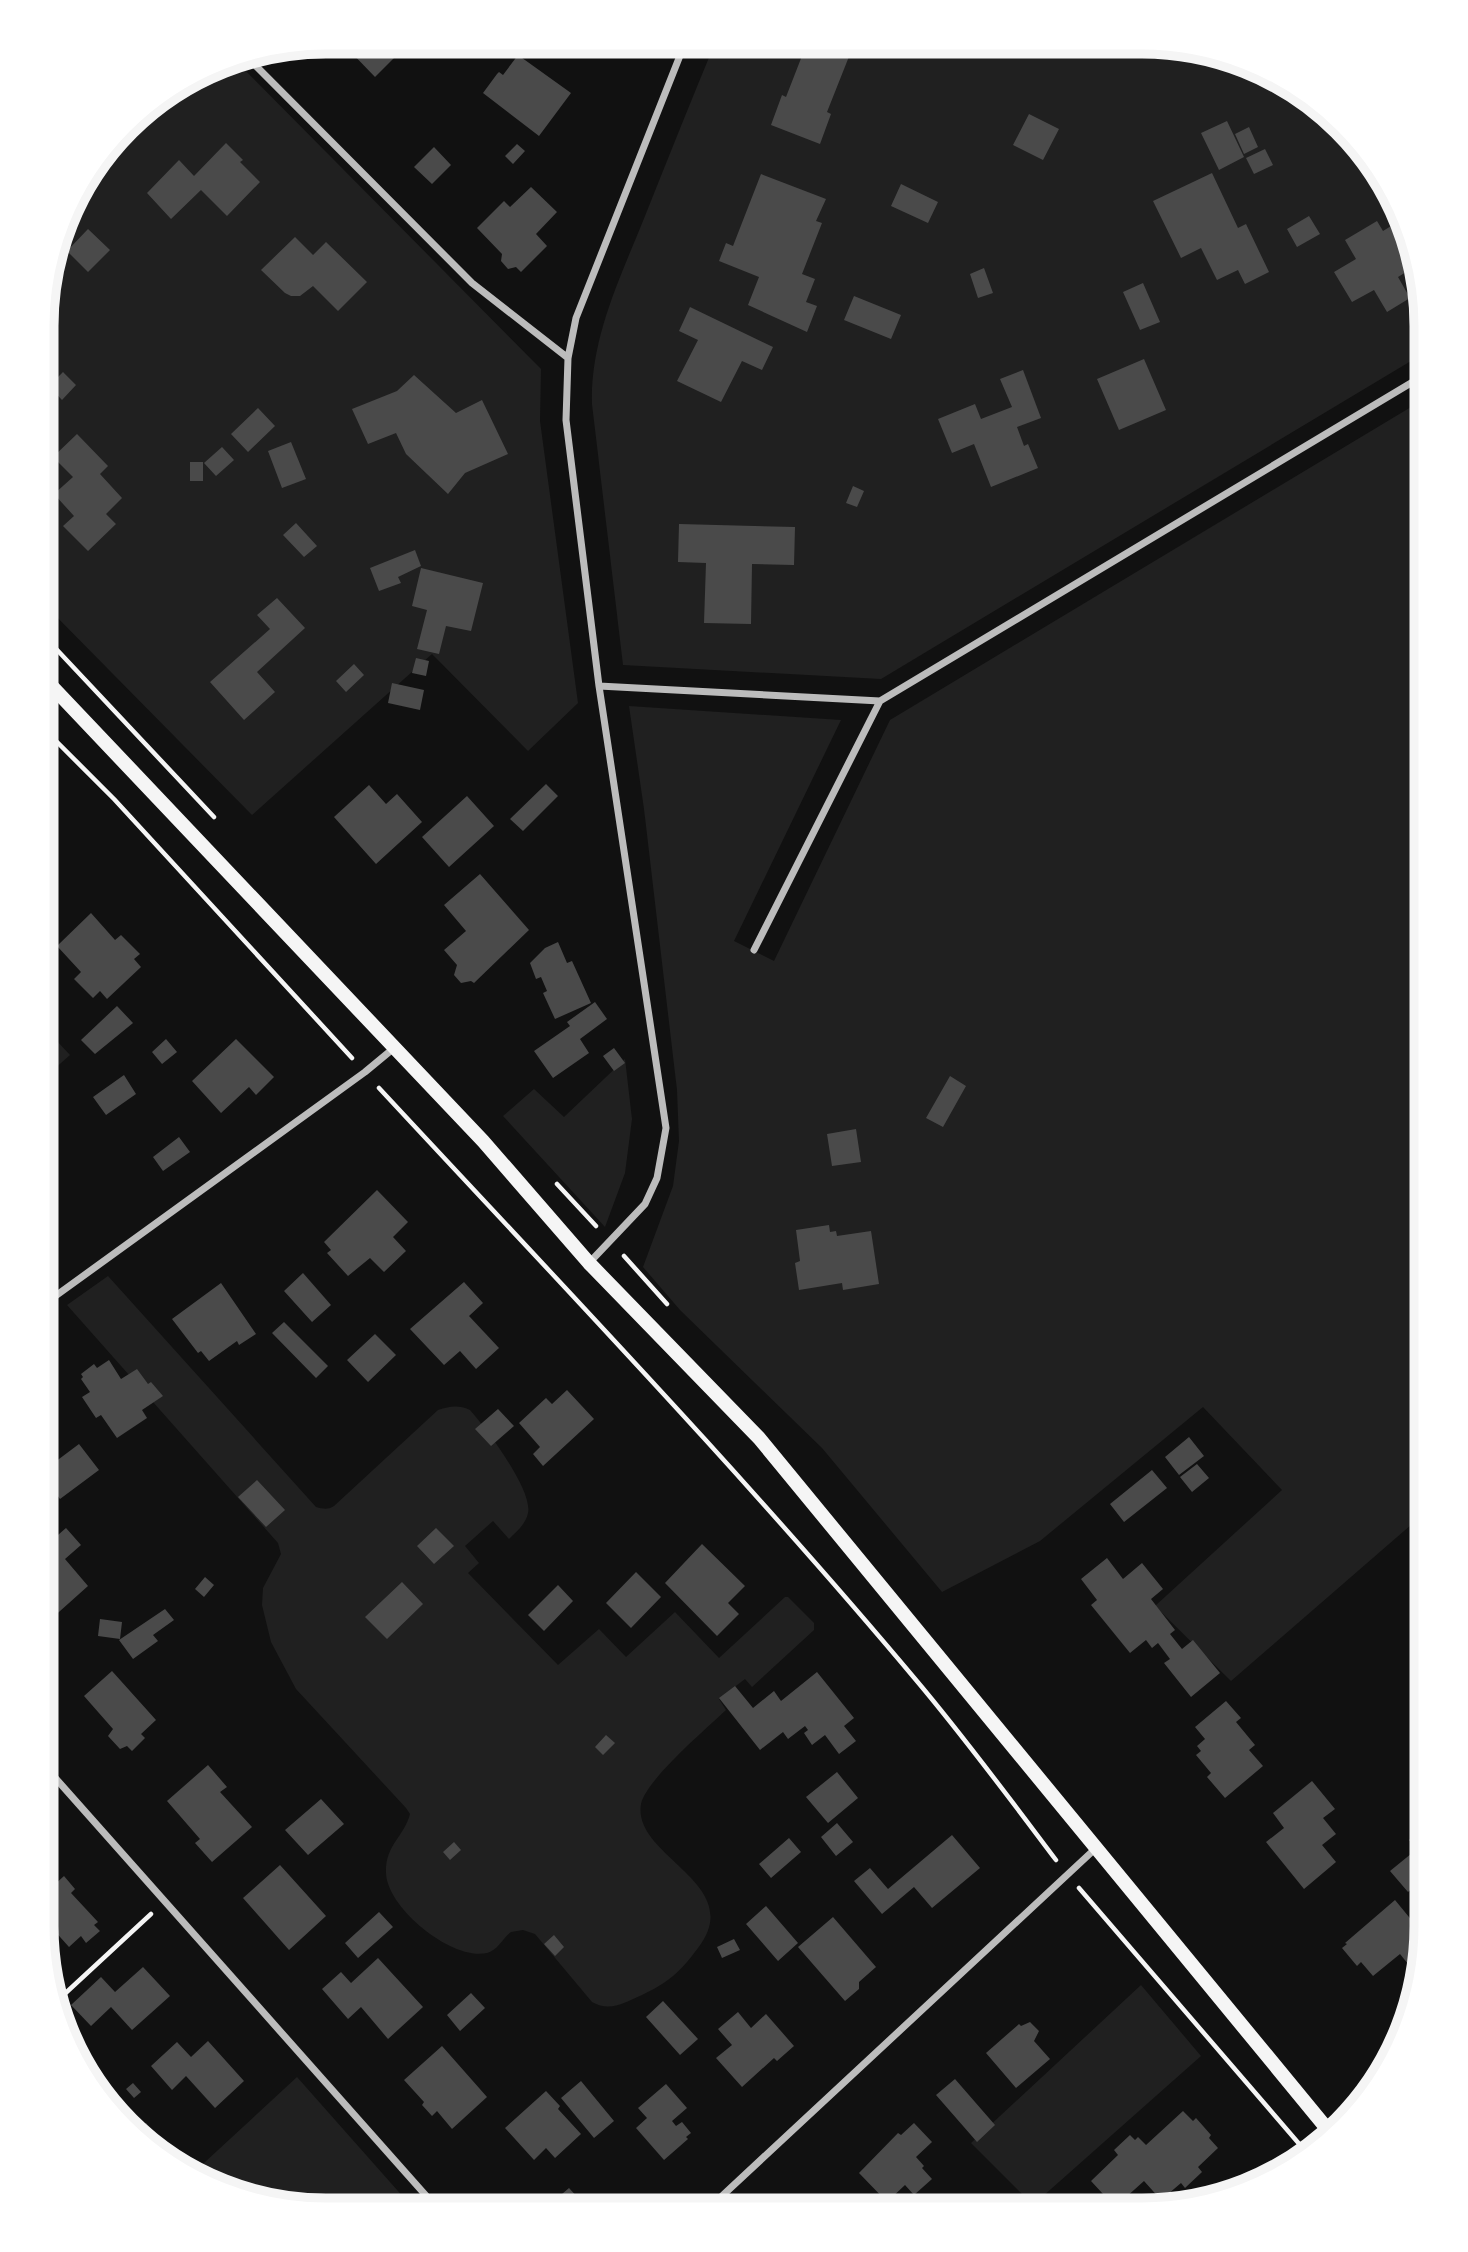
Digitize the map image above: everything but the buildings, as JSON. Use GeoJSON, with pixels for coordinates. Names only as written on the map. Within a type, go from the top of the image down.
{"type":"FeatureCollection","features":[{"type":"Feature","properties":{"kind":"main road"},"geometry":{"type":"LineString","coordinates":[[54,689],[483,1141],[589,1262],[759,1438],[1325,2126]]}},
{"type":"Feature","properties":{"kind":"street"},"geometry":{"type":"LineString","coordinates":[[589,1262],[645,1204],[657,1178],[666,1128],[599,686],[566,420],[568,358],[576,318],[681,54]]}},
{"type":"Feature","properties":{"kind":"street"},"geometry":{"type":"LineString","coordinates":[[254,65],[472,283],[568,358]]}},
{"type":"Feature","properties":{"kind":"street"},"geometry":{"type":"LineString","coordinates":[[754,950],[880,701],[1414,381]]}},
{"type":"Feature","properties":{"kind":"street"},"geometry":{"type":"LineString","coordinates":[[599,686],[880,701]]}},
{"type":"Feature","properties":{"kind":"street"},"geometry":{"type":"LineString","coordinates":[[54,1297],[365,1072],[394,1047]]}},
{"type":"Feature","properties":{"kind":"street"},"geometry":{"type":"LineString","coordinates":[[54,1776],[428,2198]]}},
{"type":"Feature","properties":{"kind":"street"},"geometry":{"type":"LineString","coordinates":[[720,2198],[1096,1848]]}},
{"type":"Feature","properties":{"kind":"path"},"geometry":{"type":"LineString","coordinates":[[54,739],[114,799],[765,1507],[917,1680],[1067,1875],[1301,2146]]}},
{"type":"Feature","properties":{"kind":"path"},"geometry":{"type":"LineString","coordinates":[[64,1995],[165,1901]]}},
{"type":"Feature","properties":{"kind":"shaded area"},"geometry":{"type":"Polygon","coordinates":[[[711,54],[1160,55],[1195,59],[1262,82],[1307,110],[1334,134],[1358,161],[1386,206],[1409,273],[1414,359],[881,679],[623,665],[592,404],[596,355],[617,284],[711,54]]]}},
{"type":"Feature","properties":{"kind":"shaded area"},"geometry":{"type":"Polygon","coordinates":[[[243,68],[541,369],[540,421],[578,703],[528,751],[432,654],[252,815],[54,614],[54,326],[59,273],[69,239],[82,206],[100,175],[134,134],[175,100],[206,82],[243,68]]]}},
{"type":"Feature","properties":{"kind":"shaded area"},"geometry":{"type":"Polygon","coordinates":[[[1414,405],[1414,1522],[1231,1681],[1155,1606],[1282,1490],[1203,1407],[1040,1541],[942,1592],[822,1448],[680,1310],[643,1267],[673,1186],[679,1141],[677,1090],[644,809],[629,706],[841,720],[734,941],[774,961],[890,720],[1414,405]]]}},
{"type":"Feature","properties":{"kind":"shaded area"},"geometry":{"type":"Polygon","coordinates":[[[54,1038],[70,1055],[54,1069],[54,1038]]]}},
{"type":"Feature","properties":{"kind":"shaded area"},"geometry":{"type":"Polygon","coordinates":[[[625,1059],[632,1119],[625,1173],[605,1227],[503,1116],[534,1089],[564,1117],[625,1059]]]}},
{"type":"Feature","properties":{"kind":"shaded area"},"geometry":{"type":"Polygon","coordinates":[[[108,1276],[316,1507],[325,1509],[334,1506],[438,1410],[462,1407],[470,1410],[497,1444],[516,1475],[528,1503],[528,1513],[523,1524],[509,1539],[493,1521],[465,1546],[479,1563],[468,1573],[558,1665],[599,1629],[626,1657],[675,1612],[719,1658],[785,1597],[814,1623],[814,1630],[752,1687],[745,1679],[719,1699],[726,1710],[665,1769],[645,1794],[641,1804],[643,1823],[653,1840],[700,1888],[709,1906],[710,1925],[698,1948],[667,1981],[623,2003],[599,2005],[592,2002],[535,1934],[523,1930],[511,1932],[491,1952],[473,1953],[457,1949],[440,1940],[409,1916],[397,1901],[389,1887],[386,1863],[410,1814],[296,1689],[271,1642],[262,1605],[263,1588],[281,1554],[278,1543],[67,1305],[108,1276]]]}},
{"type":"Feature","properties":{"kind":"shaded area"},"geometry":{"type":"Polygon","coordinates":[[[1141,1985],[1201,2056],[1041,2198],[1026,2198],[971,2143],[1141,1985]]]}},
{"type":"Feature","properties":{"kind":"shaded area"},"geometry":{"type":"Polygon","coordinates":[[[297,2077],[404,2198],[326,2198],[273,2193],[222,2177],[200,2167],[297,2077]]]}}]}
